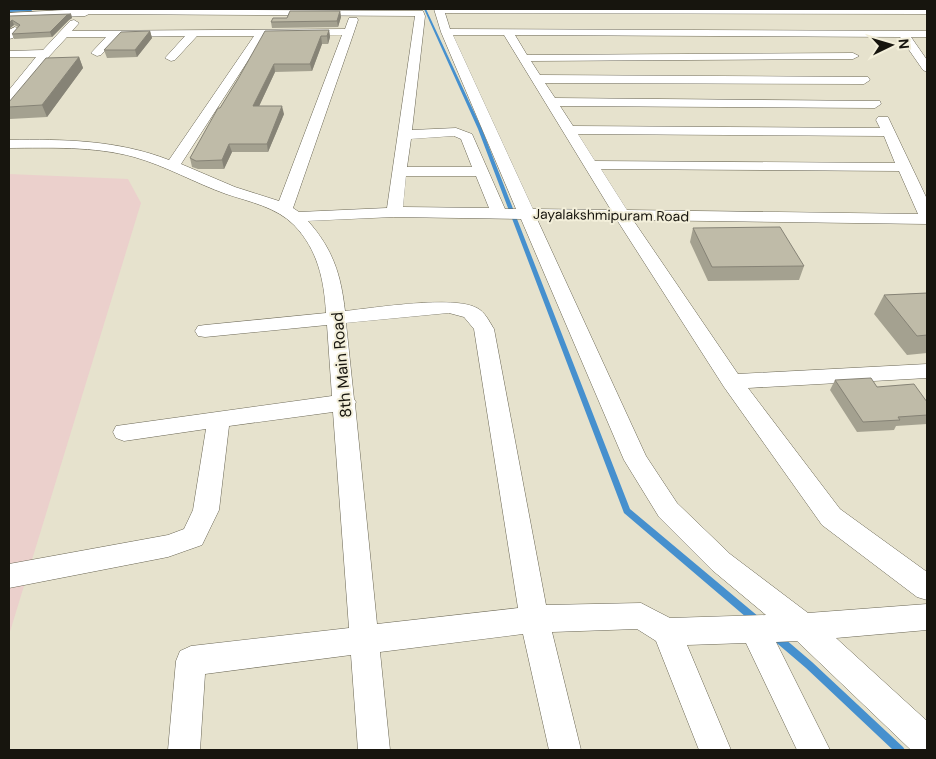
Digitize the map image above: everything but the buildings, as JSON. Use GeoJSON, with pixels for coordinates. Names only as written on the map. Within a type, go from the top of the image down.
{"type":"FeatureCollection","features":[{"type":"Feature","properties":{"kind":"street"},"geometry":{"type":"LineString","coordinates":[[927,11],[439,9],[446,32],[636,460],[668,510],[721,562],[803,627],[927,743]]}},
{"type":"Feature","properties":{"kind":"street"},"geometry":{"type":"LineString","coordinates":[[9,144],[94,147],[135,153],[173,165],[219,186],[289,213],[356,10]]}},
{"type":"Feature","properties":{"kind":"street"},"geometry":{"type":"LineString","coordinates":[[9,16],[87,11],[356,10],[418,13],[420,16],[394,212]]}},
{"type":"Feature","properties":{"kind":"street"},"geometry":{"type":"LineString","coordinates":[[9,98],[27,73],[87,11]]}},
{"type":"Feature","properties":{"kind":"street"},"geometry":{"type":"LineString","coordinates":[[51,28],[116,33],[348,32]]}},
{"type":"Feature","properties":{"kind":"street"},"geometry":{"type":"LineString","coordinates":[[446,32],[927,34]]}},
{"type":"Feature","properties":{"kind":"street"},"geometry":{"type":"LineString","coordinates":[[507,32],[622,215],[732,382],[831,517],[927,588]]}},
{"type":"Feature","properties":{"kind":"street"},"geometry":{"type":"LineString","coordinates":[[97,53],[116,33]]}},
{"type":"Feature","properties":{"kind":"street"},"geometry":{"type":"LineString","coordinates":[[171,58],[194,33]]}},
{"type":"Feature","properties":{"kind":"street"},"geometry":{"type":"LineString","coordinates":[[173,165],[261,33]]}},
{"type":"Feature","properties":{"kind":"street"},"geometry":{"type":"LineString","coordinates":[[841,34],[853,56],[927,217]]}},
{"type":"Feature","properties":{"kind":"street"},"geometry":{"type":"LineString","coordinates":[[903,34],[927,68]]}},
{"type":"Feature","properties":{"kind":"street"},"geometry":{"type":"LineString","coordinates":[[9,54],[46,53]]}},
{"type":"Feature","properties":{"kind":"street"},"geometry":{"type":"LineString","coordinates":[[523,58],[853,56]]}},
{"type":"Feature","properties":{"kind":"street"},"geometry":{"type":"LineString","coordinates":[[9,74],[27,73]]}},
{"type":"Feature","properties":{"kind":"street"},"geometry":{"type":"LineString","coordinates":[[536,79],[864,80]]}},
{"type":"Feature","properties":{"kind":"street"},"geometry":{"type":"LineString","coordinates":[[551,102],[875,104]]}},
{"type":"Feature","properties":{"kind":"street"},"geometry":{"type":"LineString","coordinates":[[568,130],[888,132]]}},
{"type":"Feature","properties":{"kind":"street"},"geometry":{"type":"LineString","coordinates":[[404,135],[456,132],[467,137],[500,213]]}},
{"type":"Feature","properties":{"kind":"street"},"geometry":{"type":"LineString","coordinates":[[591,166],[905,167]]}},
{"type":"Feature","properties":{"kind":"street"},"geometry":{"type":"LineString","coordinates":[[399,172],[481,172]]}},
{"type":"Feature","properties":{"kind":"street","name":"Jayalakshmipuram Road"},"geometry":{"type":"LineString","coordinates":[[289,213],[394,212],[927,217]]}},
{"type":"Feature","properties":{"kind":"street","name":"8th Main Road"},"geometry":{"type":"LineString","coordinates":[[289,213],[320,247],[329,266],[333,284],[345,402],[374,750]]}},
{"type":"Feature","properties":{"kind":"street"},"geometry":{"type":"LineString","coordinates":[[205,331],[449,307],[463,308],[477,316],[484,329],[534,619],[565,750]]}},
{"type":"Feature","properties":{"kind":"street"},"geometry":{"type":"LineString","coordinates":[[732,382],[927,371]]}},
{"type":"Feature","properties":{"kind":"street"},"geometry":{"type":"LineString","coordinates":[[124,432],[345,402]]}},
{"type":"Feature","properties":{"kind":"street"},"geometry":{"type":"LineString","coordinates":[[9,576],[168,546],[194,537],[206,510],[219,419]]}},
{"type":"Feature","properties":{"kind":"street"},"geometry":{"type":"LineString","coordinates":[[184,750],[191,661],[534,619],[641,616],[667,632],[803,627],[927,617]]}},
{"type":"Feature","properties":{"kind":"street"},"geometry":{"type":"LineString","coordinates":[[754,629],[814,750]]}},
{"type":"Feature","properties":{"kind":"street"},"geometry":{"type":"LineString","coordinates":[[667,632],[715,750]]}},
{"type":"Feature","properties":{"kind":"shaded area"},"geometry":{"type":"Polygon","coordinates":[[[9,174],[128,179],[141,203],[9,635],[9,174]]]}},
{"type":"Feature","properties":{"kind":"waterway"},"geometry":{"type":"LineString","coordinates":[[425,9],[480,129],[627,511],[756,620]]}},
{"type":"Feature","properties":{"kind":"waterway"},"geometry":{"type":"LineString","coordinates":[[9,11],[31,10]]}},
{"type":"Feature","properties":{"kind":"waterway"},"geometry":{"type":"LineString","coordinates":[[775,636],[900,750]]}}]}
